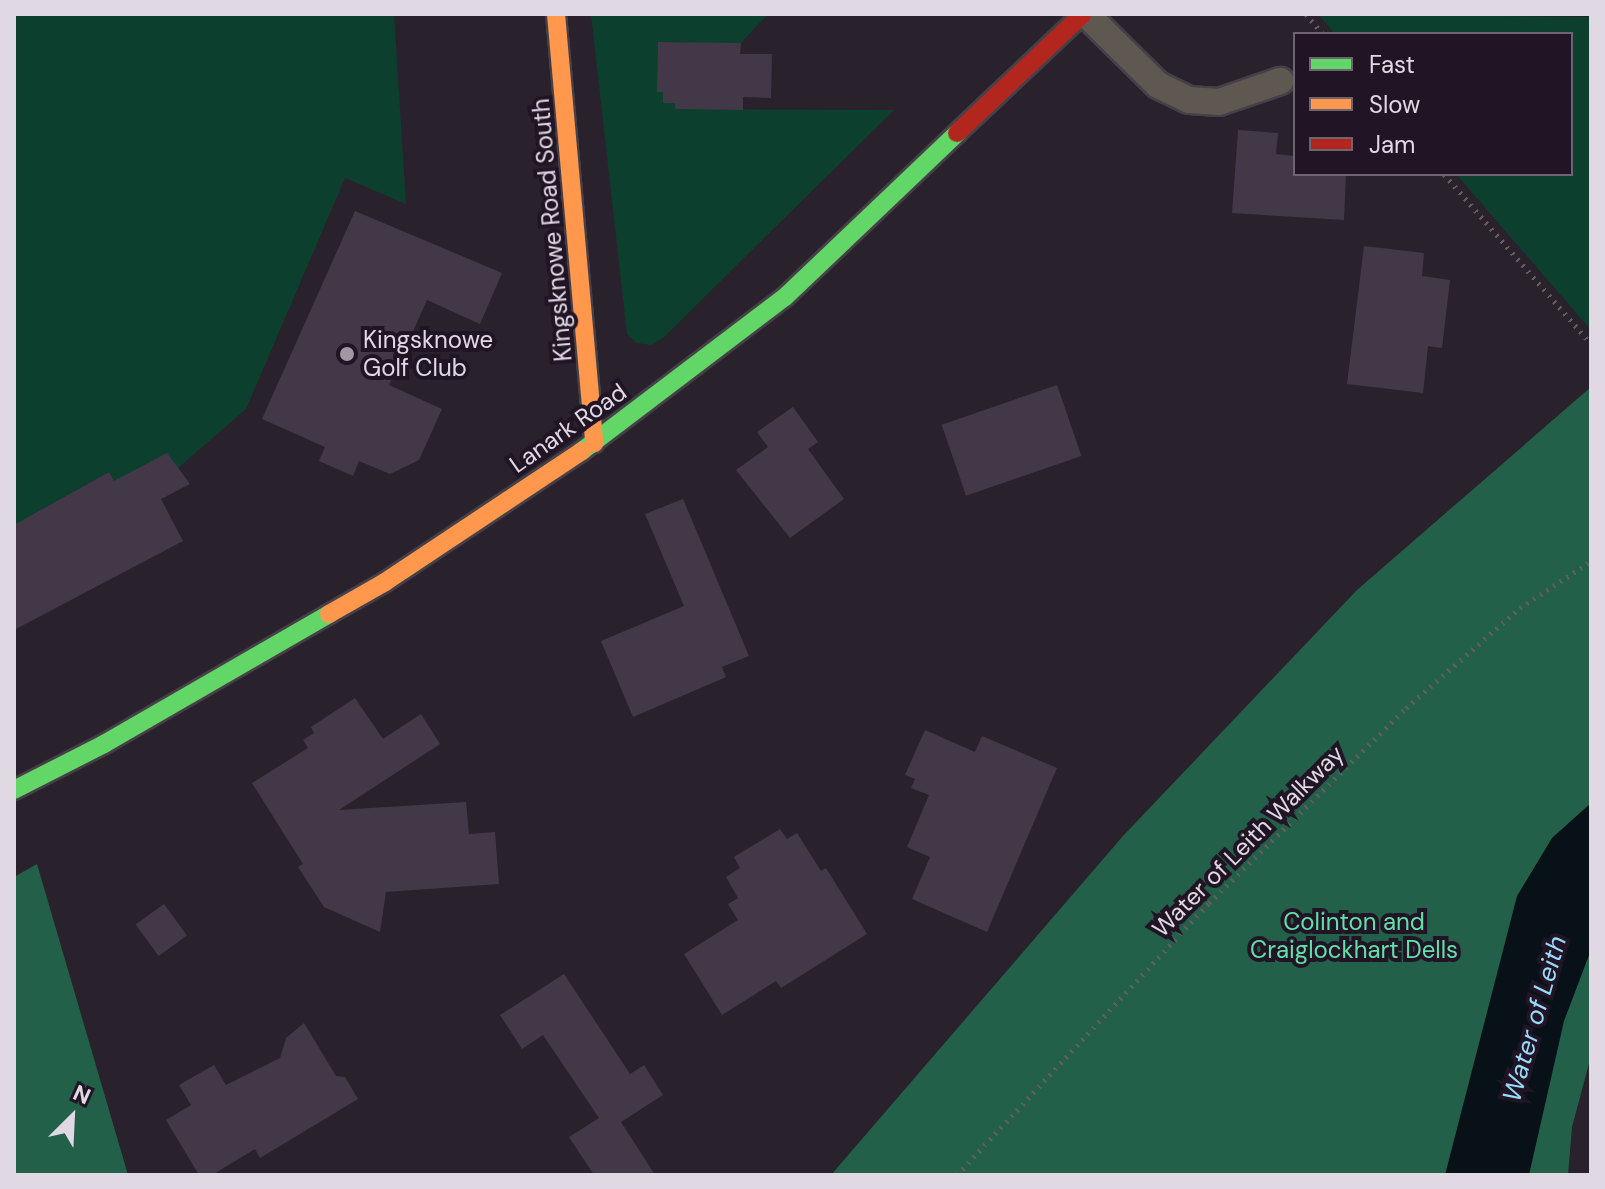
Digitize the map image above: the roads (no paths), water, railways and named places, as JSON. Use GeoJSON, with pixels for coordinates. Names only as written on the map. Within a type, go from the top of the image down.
{"type":"FeatureCollection","features":[{"type":"Feature","properties":{"kind":"main road","name":"Kingsknowe Road South"},"geometry":{"type":"LineString","coordinates":[[556,14],[587,336],[594,443]]}},
{"type":"Feature","properties":{"kind":"main road","name":"Lanark Road"},"geometry":{"type":"LineString","coordinates":[[14,790],[104,744],[385,582],[594,443],[785,297],[1084,14]]}},
{"type":"Feature","properties":{"kind":"lane"},"geometry":{"type":"LineString","coordinates":[[1084,14],[1158,85],[1189,100],[1219,102],[1280,81]]}},
{"type":"Feature","properties":{"kind":"water","name":"Water of Leith"},"geometry":{"type":"Polygon","coordinates":[[[1591,803],[1591,950],[1564,1021],[1529,1175],[1445,1175],[1517,896],[1552,838],[1591,803]]]}},
{"type":"Feature","properties":{"kind":"place","name":"Kingsknowe Golf Club"},"geometry":{"type":"Point","coordinates":[347,354]}},
{"type":"Feature","properties":{"kind":"park label","name":"Colinton and Craiglockhart Dells"},"geometry":{"type":"Point","coordinates":[1354,936]}}]}
